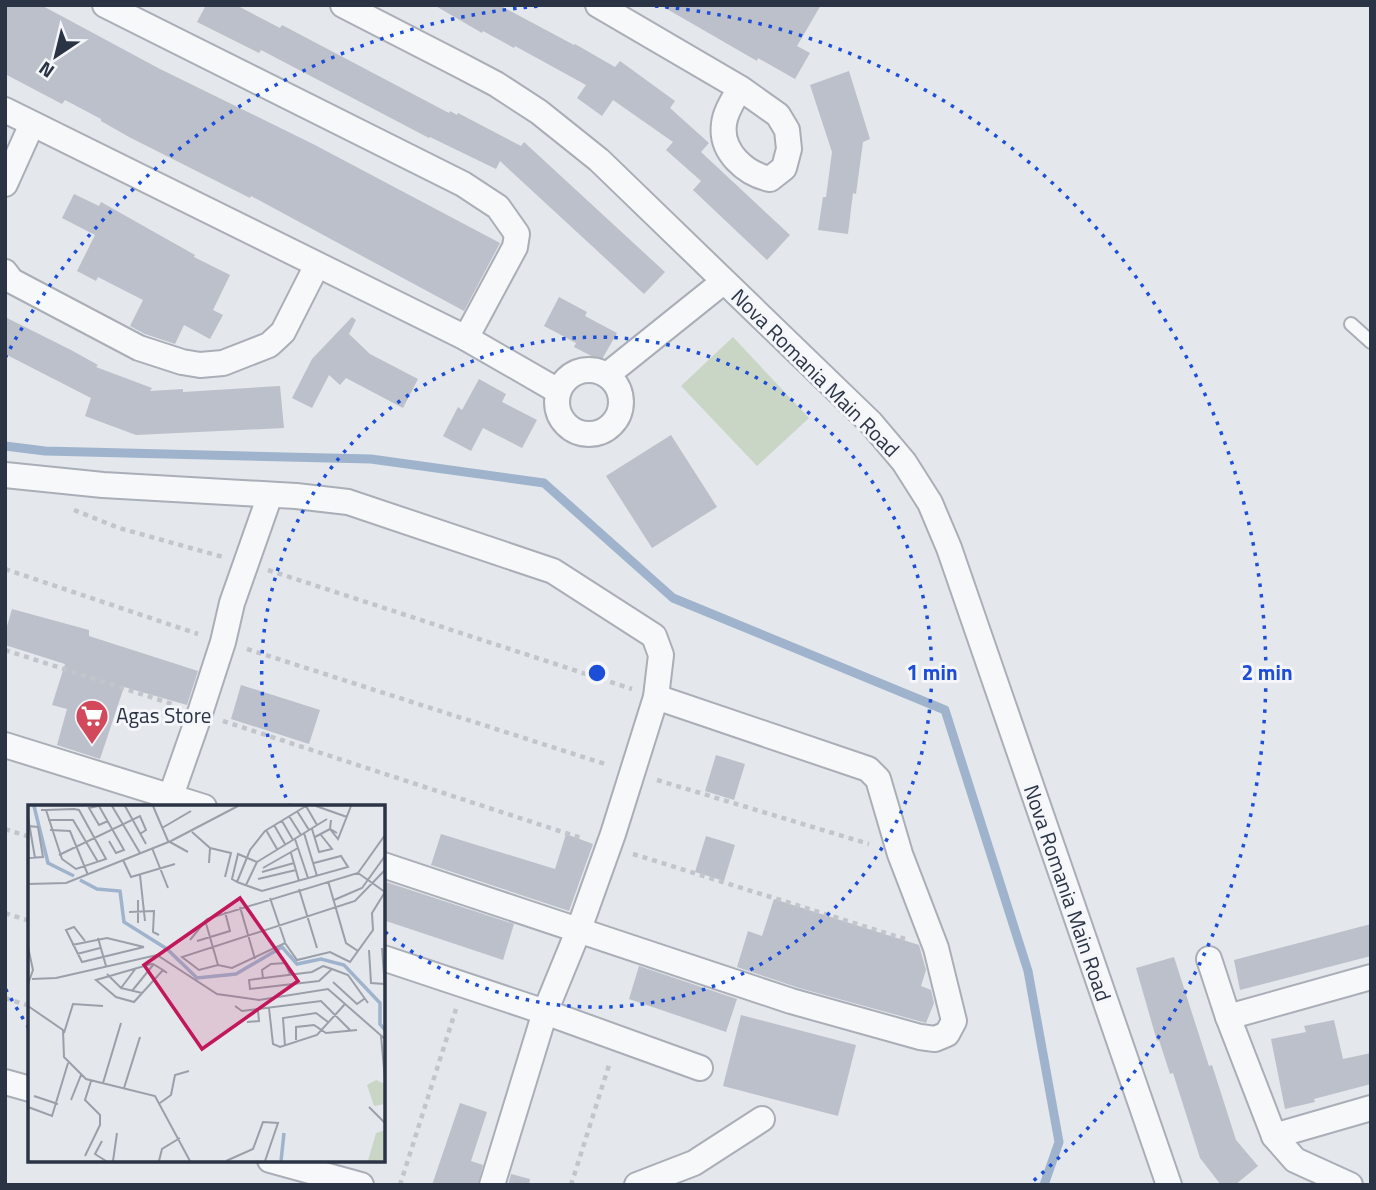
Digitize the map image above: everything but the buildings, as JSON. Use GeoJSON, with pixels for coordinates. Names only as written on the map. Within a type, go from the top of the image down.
{"type":"FeatureCollection","features":[{"type":"Feature","properties":{"kind":"street"},"geometry":{"type":"LineString","coordinates":[[105,5],[463,184],[498,207],[517,234],[515,247],[466,338]]}},
{"type":"Feature","properties":{"kind":"street","name":"Nova Romania Main Road"},"geometry":{"type":"LineString","coordinates":[[343,5],[486,79],[538,112],[599,160],[871,423],[904,463],[930,503],[949,548],[1169,1185]]}},
{"type":"Feature","properties":{"kind":"street"},"geometry":{"type":"LineString","coordinates":[[598,5],[740,88]]}},
{"type":"Feature","properties":{"kind":"street"},"geometry":{"type":"LineString","coordinates":[[5,110],[466,338],[558,391]]}},
{"type":"Feature","properties":{"kind":"street"},"geometry":{"type":"LineString","coordinates":[[5,184],[32,124]]}},
{"type":"Feature","properties":{"kind":"street"},"geometry":{"type":"LineString","coordinates":[[5,272],[12,281],[139,348],[200,365],[223,363],[269,345],[283,332],[317,265]]}},
{"type":"Feature","properties":{"kind":"street"},"geometry":{"type":"LineString","coordinates":[[607,375],[723,282]]}},
{"type":"Feature","properties":{"kind":"street"},"geometry":{"type":"LineString","coordinates":[[597,370],[615,382],[620,391],[620,413],[615,423],[597,434],[575,431],[559,413],[556,402],[558,391],[573,374],[597,370]]}},
{"type":"Feature","properties":{"kind":"street"},"geometry":{"type":"LineString","coordinates":[[5,475],[103,485],[296,496],[348,502],[553,571],[654,636],[661,655],[656,697],[608,847],[579,929],[545,1012],[492,1185]]}},
{"type":"Feature","properties":{"kind":"street"},"geometry":{"type":"LineString","coordinates":[[168,801],[200,713],[245,563],[270,495]]}},
{"type":"Feature","properties":{"kind":"street"},"geometry":{"type":"LineString","coordinates":[[385,866],[791,1000],[920,1037],[935,1039],[947,1034],[954,1021],[936,948],[901,854],[878,779],[868,769],[656,697]]}},
{"type":"Feature","properties":{"kind":"street"},"geometry":{"type":"LineString","coordinates":[[5,745],[168,801],[192,805]]}},
{"type":"Feature","properties":{"kind":"street"},"geometry":{"type":"LineString","coordinates":[[385,959],[700,1068]]}},
{"type":"Feature","properties":{"kind":"street"},"geometry":{"type":"LineString","coordinates":[[1209,959],[1228,1017],[1275,1136],[1295,1160],[1350,1185]]}},
{"type":"Feature","properties":{"kind":"street"},"geometry":{"type":"LineString","coordinates":[[1228,1017],[1371,977]]}},
{"type":"Feature","properties":{"kind":"street"},"geometry":{"type":"LineString","coordinates":[[5,1082],[28,1088]]}},
{"type":"Feature","properties":{"kind":"street"},"geometry":{"type":"LineString","coordinates":[[1275,1136],[1371,1108]]}},
{"type":"Feature","properties":{"kind":"street"},"geometry":{"type":"LineString","coordinates":[[637,1185],[692,1174],[762,1119]]}},
{"type":"Feature","properties":{"kind":"street"},"geometry":{"type":"LineString","coordinates":[[277,1162],[361,1185]]}},
{"type":"Feature","properties":{"kind":"lane"},"geometry":{"type":"LineString","coordinates":[[1352,324],[1371,342]]}},
{"type":"Feature","properties":{"kind":"path"},"geometry":{"type":"LineString","coordinates":[[68,508],[118,528],[245,563],[656,697]]}},
{"type":"Feature","properties":{"kind":"path"},"geometry":{"type":"LineString","coordinates":[[5,569],[632,773],[901,854]]}},
{"type":"Feature","properties":{"kind":"path"},"geometry":{"type":"LineString","coordinates":[[5,650],[608,847],[936,948]]}},
{"type":"Feature","properties":{"kind":"path"},"geometry":{"type":"LineString","coordinates":[[5,829],[28,835]]}},
{"type":"Feature","properties":{"kind":"path"},"geometry":{"type":"LineString","coordinates":[[5,913],[28,920]]}},
{"type":"Feature","properties":{"kind":"path"},"geometry":{"type":"LineString","coordinates":[[400,1185],[464,984]]}},
{"type":"Feature","properties":{"kind":"path"},"geometry":{"type":"LineString","coordinates":[[5,998],[28,1005]]}},
{"type":"Feature","properties":{"kind":"path"},"geometry":{"type":"LineString","coordinates":[[571,1185],[617,1037]]}},
{"type":"Feature","properties":{"kind":"green space"},"geometry":{"type":"Polygon","coordinates":[[[733,337],[809,418],[757,466],[681,386],[733,337]]]}},
{"type":"Feature","properties":{"kind":"waterway"},"geometry":{"type":"LineString","coordinates":[[5,446],[45,451],[371,459],[544,483],[673,598],[945,710],[1028,971],[1059,1142],[1044,1185]]}},
{"type":"Feature","properties":{"kind":"place","name":"Agas Store"},"geometry":{"type":"Point","coordinates":[92,746]}}]}
